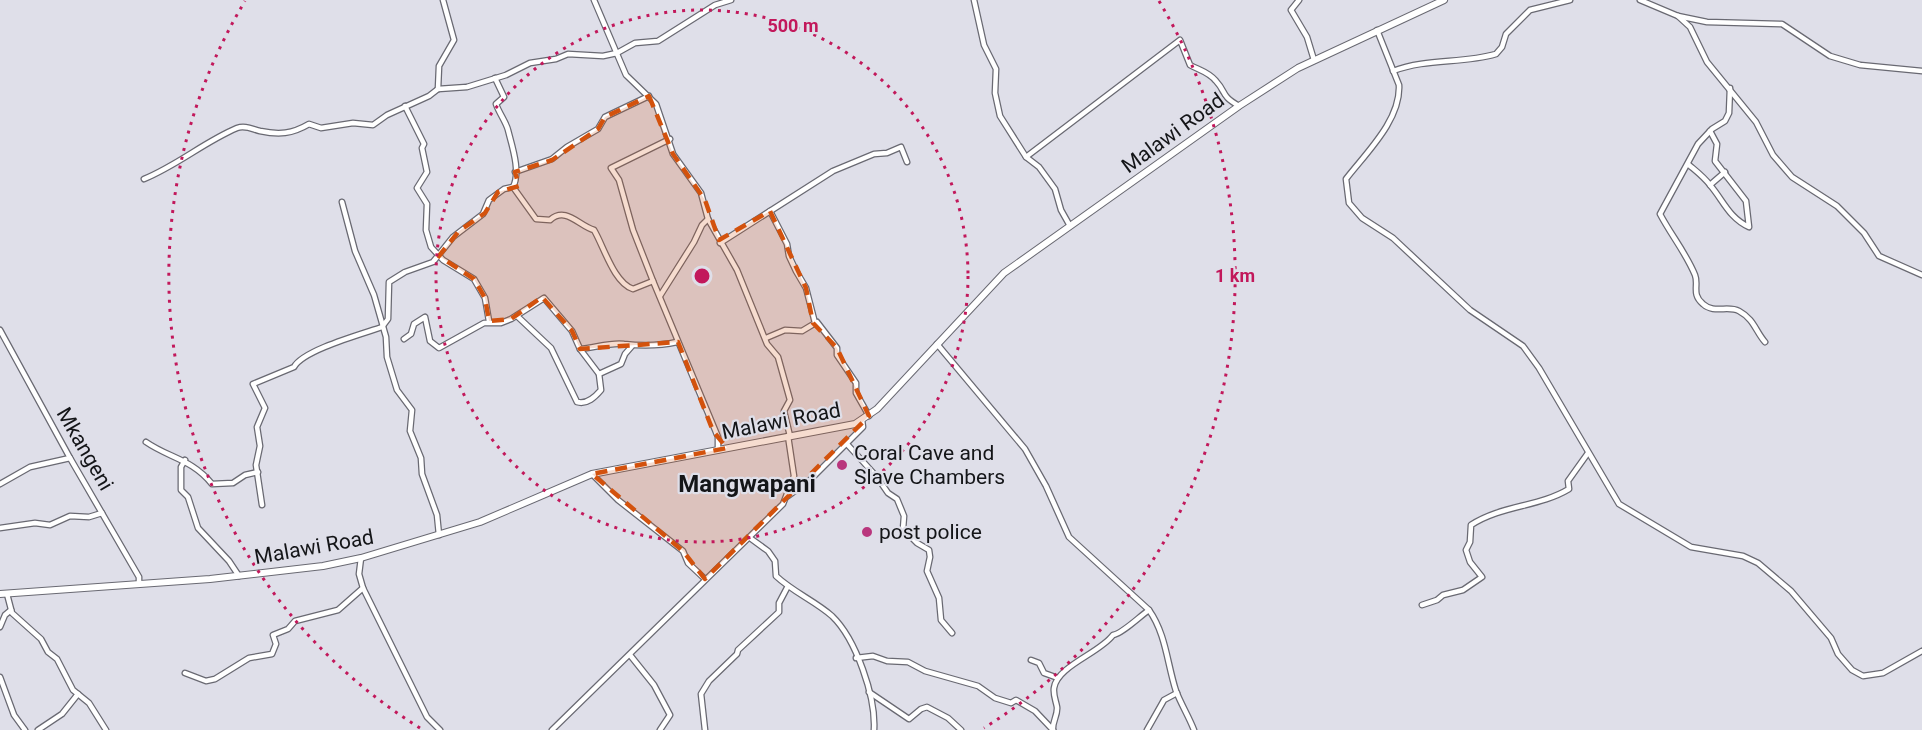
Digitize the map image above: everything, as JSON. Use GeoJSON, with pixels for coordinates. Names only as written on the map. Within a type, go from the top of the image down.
{"type":"FeatureCollection","features":[{"type":"Feature","properties":{"kind":"main road","name":"Malawi Road"},"geometry":{"type":"LineString","coordinates":[[3,594],[286,572],[362,558],[480,522],[592,474],[828,430],[862,420],[869,416],[999,277],[1070,225],[1239,106],[1314,60],[1444,0]]}},
{"type":"Feature","properties":{"kind":"street"},"geometry":{"type":"LineString","coordinates":[[438,88],[439,66],[454,40],[443,0]]}},
{"type":"Feature","properties":{"kind":"street"},"geometry":{"type":"LineString","coordinates":[[594,0],[626,75],[656,104],[670,139],[673,154],[705,200],[708,219],[737,270],[766,338],[778,357],[788,386],[790,400],[784,411],[794,476],[788,496]]}},
{"type":"Feature","properties":{"kind":"street"},"geometry":{"type":"LineString","coordinates":[[144,179],[192,154],[201,146],[239,128],[281,134],[297,131],[309,124],[321,128],[353,123],[373,125],[405,106],[429,96],[438,88],[467,87],[530,63],[556,59],[568,54],[598,56],[617,53],[635,43],[650,44],[668,38],[716,5],[731,0]]}},
{"type":"Feature","properties":{"kind":"street"},"geometry":{"type":"LineString","coordinates":[[974,0],[984,45],[996,69],[995,93],[1000,117],[1026,157],[1039,166],[1055,189],[1063,214],[1070,225]]}},
{"type":"Feature","properties":{"kind":"street"},"geometry":{"type":"LineString","coordinates":[[1299,0],[1291,10],[1307,37],[1314,60]]}},
{"type":"Feature","properties":{"kind":"street"},"geometry":{"type":"LineString","coordinates":[[1394,71],[1423,61],[1437,64],[1496,54],[1502,47],[1506,34],[1530,10],[1570,0]]}},
{"type":"Feature","properties":{"kind":"street"},"geometry":{"type":"LineString","coordinates":[[1640,0],[1677,16],[1717,24],[1782,24],[1830,56],[1860,65],[1922,71]]}},
{"type":"Feature","properties":{"kind":"street"},"geometry":{"type":"LineString","coordinates":[[1677,16],[1690,27],[1707,62],[1756,122],[1773,155],[1792,177],[1837,206],[1864,232],[1879,256],[1922,274]]}},
{"type":"Feature","properties":{"kind":"street"},"geometry":{"type":"LineString","coordinates":[[1377,30],[1394,71],[1400,95],[1395,110],[1346,179],[1349,203],[1362,219],[1396,241],[1470,310],[1523,346],[1539,368],[1618,504],[1691,547],[1743,556],[1758,563],[1791,591],[1831,638],[1838,654],[1852,670],[1863,676],[1874,676],[1899,666],[1922,651]]}},
{"type":"Feature","properties":{"kind":"street"},"geometry":{"type":"LineString","coordinates":[[1026,157],[1180,40],[1190,65],[1206,72],[1217,81],[1224,96],[1239,106]]}},
{"type":"Feature","properties":{"kind":"street"},"geometry":{"type":"LineString","coordinates":[[495,78],[504,97],[496,104],[508,129],[515,162],[516,178],[513,187]]}},
{"type":"Feature","properties":{"kind":"street"},"geometry":{"type":"LineString","coordinates":[[1730,88],[1725,121],[1710,131],[1698,144],[1689,165],[1660,214],[1690,264],[1700,300],[1706,307],[1722,310],[1736,309],[1758,328],[1765,342]]}},
{"type":"Feature","properties":{"kind":"street"},"geometry":{"type":"LineString","coordinates":[[515,172],[552,159],[567,147],[598,129],[605,117],[649,96]]}},
{"type":"Feature","properties":{"kind":"street"},"geometry":{"type":"LineString","coordinates":[[405,106],[424,144],[422,148],[427,172],[417,188],[427,204],[429,243],[438,256],[474,279],[485,298],[489,321]]}},
{"type":"Feature","properties":{"kind":"street"},"geometry":{"type":"LineString","coordinates":[[1689,165],[1710,185],[1730,213],[1749,227],[1746,201],[1715,161],[1717,144],[1710,131]]}},
{"type":"Feature","properties":{"kind":"street"},"geometry":{"type":"LineString","coordinates":[[670,139],[611,168],[619,180],[633,230],[677,342],[718,436],[718,450]]}},
{"type":"Feature","properties":{"kind":"street"},"geometry":{"type":"LineString","coordinates":[[720,243],[833,171],[874,154],[887,153],[901,147],[907,162]]}},
{"type":"Feature","properties":{"kind":"street"},"geometry":{"type":"LineString","coordinates":[[1710,185],[1725,172]]}},
{"type":"Feature","properties":{"kind":"street"},"geometry":{"type":"LineString","coordinates":[[262,506],[256,465],[260,446],[258,426],[265,408],[253,384],[294,367],[297,362],[321,348],[382,327],[388,319],[389,282],[405,272],[427,265],[438,256],[453,237],[483,214],[489,200],[504,189],[513,187]]}},
{"type":"Feature","properties":{"kind":"street"},"geometry":{"type":"LineString","coordinates":[[513,187],[536,219],[550,220],[556,215],[567,215],[585,229],[594,231],[619,280],[627,288],[633,290],[653,281]]}},
{"type":"Feature","properties":{"kind":"street"},"geometry":{"type":"LineString","coordinates":[[342,202],[355,251],[374,295],[386,338],[387,357],[397,390],[412,410],[410,431],[421,458],[422,474],[437,515],[439,535]]}},
{"type":"Feature","properties":{"kind":"street"},"geometry":{"type":"LineString","coordinates":[[770,211],[787,244],[795,271],[806,288],[815,322],[837,348],[837,355],[856,383],[856,393],[869,416]]}},
{"type":"Feature","properties":{"kind":"street"},"geometry":{"type":"LineString","coordinates":[[660,296],[702,225],[708,219]]}},
{"type":"Feature","properties":{"kind":"street"},"geometry":{"type":"LineString","coordinates":[[404,339],[411,335],[414,324],[425,317],[430,341],[438,348],[489,321],[501,323],[544,298],[572,331],[580,349],[599,374],[601,390],[586,402],[577,402],[551,348],[517,315]]}},
{"type":"Feature","properties":{"kind":"street"},"geometry":{"type":"LineString","coordinates":[[766,338],[784,330],[802,331],[815,322]]}},
{"type":"Feature","properties":{"kind":"street","name":"Mkangeni"},"geometry":{"type":"LineString","coordinates":[[0,330],[70,458],[140,577],[140,584]]}},
{"type":"Feature","properties":{"kind":"street"},"geometry":{"type":"LineString","coordinates":[[580,349],[623,344],[632,346],[677,342]]}},
{"type":"Feature","properties":{"kind":"street"},"geometry":{"type":"LineString","coordinates":[[937,344],[1025,449],[1046,486],[1069,537],[1149,610],[1161,630],[1177,693],[1194,730]]}},
{"type":"Feature","properties":{"kind":"street"},"geometry":{"type":"LineString","coordinates":[[599,374],[621,364],[624,354],[632,346]]}},
{"type":"Feature","properties":{"kind":"street"},"geometry":{"type":"LineString","coordinates":[[552,730],[705,579],[750,538],[788,496],[809,481],[862,427],[862,420]]}},
{"type":"Feature","properties":{"kind":"street"},"geometry":{"type":"LineString","coordinates":[[146,442],[164,454],[173,454],[184,460],[202,472],[212,484],[233,483],[245,475],[258,472]]}},
{"type":"Feature","properties":{"kind":"street"},"geometry":{"type":"LineString","coordinates":[[846,443],[888,493],[897,499],[904,516],[903,529],[928,550],[930,557],[927,572],[939,598],[941,620],[952,633]]}},
{"type":"Feature","properties":{"kind":"street"},"geometry":{"type":"LineString","coordinates":[[1422,605],[1437,600],[1443,595],[1463,590],[1482,577],[1470,562],[1466,550],[1470,542],[1471,525],[1526,502],[1538,502],[1569,489],[1568,481],[1588,453]]}},
{"type":"Feature","properties":{"kind":"street"},"geometry":{"type":"LineString","coordinates":[[0,484],[30,467],[70,458]]}},
{"type":"Feature","properties":{"kind":"street"},"geometry":{"type":"LineString","coordinates":[[184,460],[181,467],[182,490],[188,497],[198,528],[229,561],[239,576]]}},
{"type":"Feature","properties":{"kind":"street"},"geometry":{"type":"LineString","coordinates":[[592,474],[618,500],[683,550],[688,563],[705,579]]}},
{"type":"Feature","properties":{"kind":"street"},"geometry":{"type":"LineString","coordinates":[[0,528],[35,523],[50,525],[70,516],[89,517],[102,513]]}},
{"type":"Feature","properties":{"kind":"street"},"geometry":{"type":"LineString","coordinates":[[750,538],[768,551],[774,561],[775,574],[838,623],[851,643],[868,680],[874,730]]}},
{"type":"Feature","properties":{"kind":"street"},"geometry":{"type":"LineString","coordinates":[[362,558],[359,574],[363,588],[427,717],[440,730]]}},
{"type":"Feature","properties":{"kind":"street"},"geometry":{"type":"LineString","coordinates":[[705,730],[701,694],[709,681],[737,654],[738,650],[779,612],[778,603],[788,586]]}},
{"type":"Feature","properties":{"kind":"street"},"geometry":{"type":"LineString","coordinates":[[185,673],[206,681],[215,679],[249,658],[272,654],[276,644],[273,635],[288,629],[295,621],[338,610],[363,588]]}},
{"type":"Feature","properties":{"kind":"street"},"geometry":{"type":"LineString","coordinates":[[3,594],[11,610],[57,659],[73,690],[89,703],[106,730]]}},
{"type":"Feature","properties":{"kind":"street"},"geometry":{"type":"LineString","coordinates":[[0,627],[11,610]]}},
{"type":"Feature","properties":{"kind":"street"},"geometry":{"type":"LineString","coordinates":[[1053,730],[1057,709],[1054,690],[1058,678],[1079,660],[1109,641],[1113,635],[1120,634],[1139,615],[1149,610]]}},
{"type":"Feature","properties":{"kind":"street"},"geometry":{"type":"LineString","coordinates":[[630,655],[654,685],[670,715],[660,730]]}},
{"type":"Feature","properties":{"kind":"street"},"geometry":{"type":"LineString","coordinates":[[856,658],[873,656],[887,661],[908,662],[925,671],[978,686],[995,698],[1011,703],[1016,700],[1025,704],[1053,730]]}},
{"type":"Feature","properties":{"kind":"street"},"geometry":{"type":"LineString","coordinates":[[1030,660],[1039,663],[1044,673],[1058,678]]}},
{"type":"Feature","properties":{"kind":"street"},"geometry":{"type":"LineString","coordinates":[[0,677],[14,715],[25,730]]}},
{"type":"Feature","properties":{"kind":"street"},"geometry":{"type":"LineString","coordinates":[[869,692],[909,719],[927,707],[948,718],[962,730]]}},
{"type":"Feature","properties":{"kind":"street"},"geometry":{"type":"LineString","coordinates":[[1147,730],[1164,700],[1177,693]]}},
{"type":"Feature","properties":{"kind":"street"},"geometry":{"type":"LineString","coordinates":[[38,730],[62,714],[78,694]]}},
{"type":"Feature","properties":{"kind":"highlighted area"},"geometry":{"type":"Polygon","coordinates":[[[649,96],[673,154],[705,200],[719,240],[770,211],[806,288],[813,323],[837,348],[869,416],[705,579],[683,551],[592,474],[727,448],[713,431],[678,342],[580,349],[572,331],[542,297],[511,319],[489,321],[485,298],[474,279],[439,256],[459,231],[485,213],[498,192],[519,186],[515,172],[552,160],[598,129],[605,117],[649,96]]]}},
{"type":"Feature","properties":{"kind":"place","name":"Coral Cave and Slave Chambers"},"geometry":{"type":"Point","coordinates":[842,465]}},
{"type":"Feature","properties":{"kind":"place","name":"post police"},"geometry":{"type":"Point","coordinates":[867,532]}},
{"type":"Feature","properties":{"kind":"district","name":"Mangwapani"},"geometry":{"type":"Point","coordinates":[747,484]}}]}
